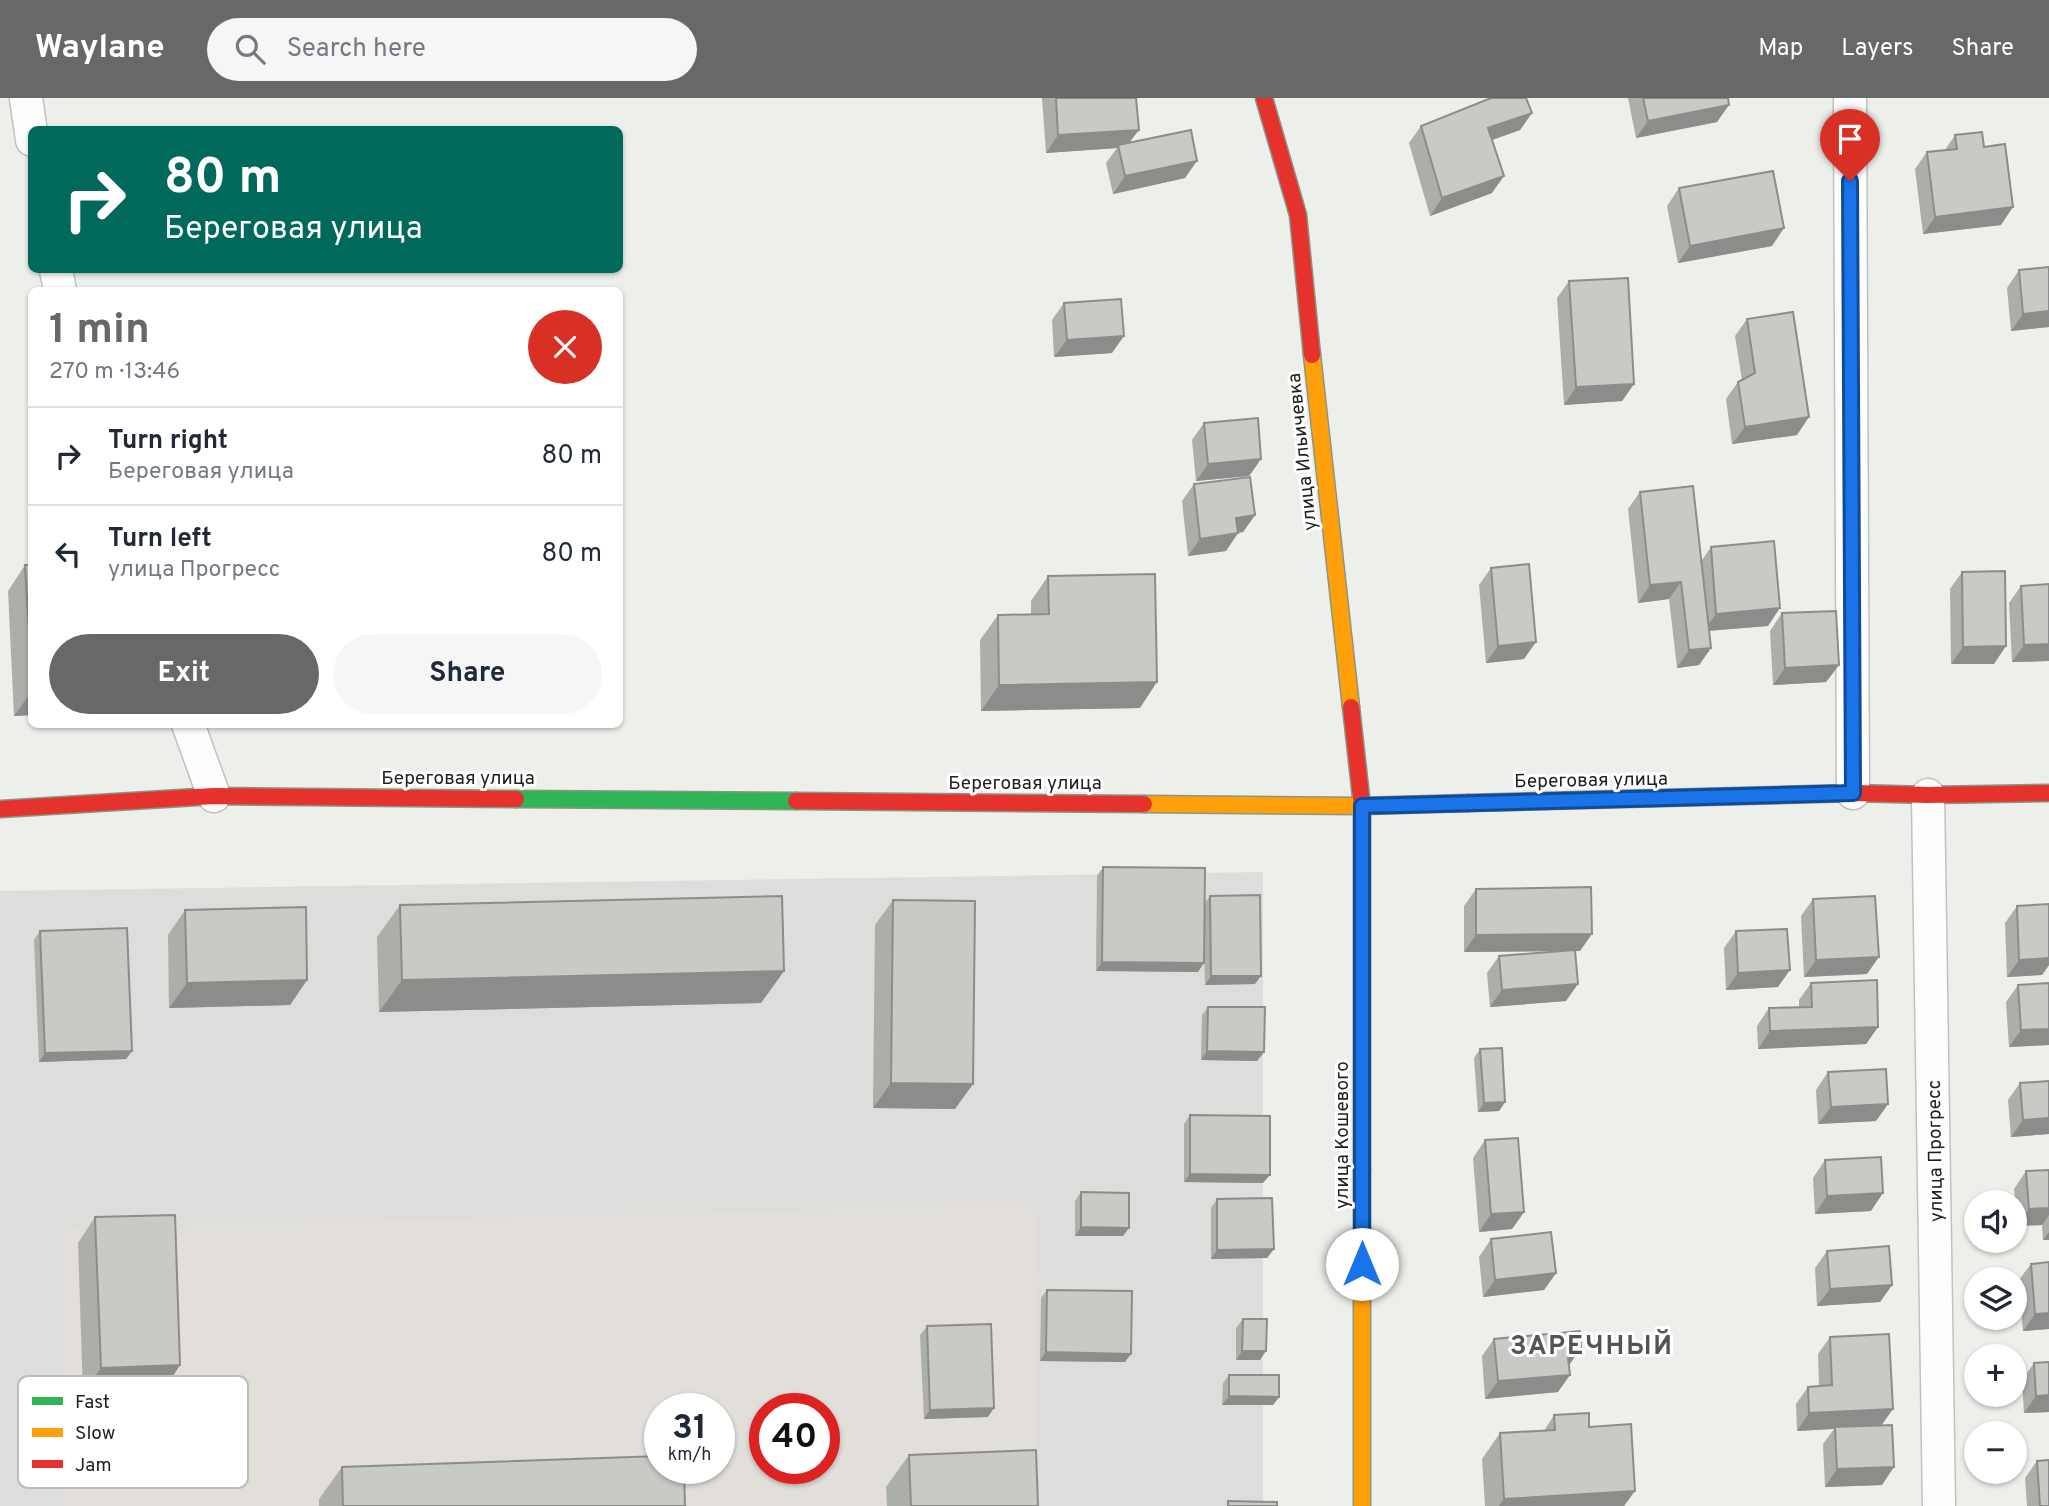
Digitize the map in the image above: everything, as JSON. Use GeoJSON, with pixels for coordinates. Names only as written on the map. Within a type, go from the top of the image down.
{"type":"FeatureCollection","features":[{"type":"Feature","properties":{"kind":"main road","name":"улица Ильичевка"},"geometry":{"type":"LineString","coordinates":[[1264,98],[1298,215],[1323,466],[1362,806]]}},
{"type":"Feature","properties":{"kind":"main road","name":"Береговая улица"},"geometry":{"type":"LineString","coordinates":[[0,809],[214,796],[1362,806],[1853,793],[2049,793]]}},
{"type":"Feature","properties":{"kind":"main road","name":"улица Кошевого"},"geometry":{"type":"LineString","coordinates":[[1362,806],[1362,1506]]}},
{"type":"Feature","properties":{"kind":"street"},"geometry":{"type":"LineString","coordinates":[[26,98],[30,126]]}},
{"type":"Feature","properties":{"kind":"street"},"geometry":{"type":"LineString","coordinates":[[1850,98],[1853,793]]}},
{"type":"Feature","properties":{"kind":"street"},"geometry":{"type":"LineString","coordinates":[[189,728],[214,796]]}},
{"type":"Feature","properties":{"kind":"street","name":"улица Прогресс"},"geometry":{"type":"LineString","coordinates":[[1928,795],[1939,1506]]}},
{"type":"Feature","properties":{"kind":"shaded area"},"geometry":{"type":"Polygon","coordinates":[[[1263,872],[1263,1506],[1037,1506],[1033,1206],[66,1230],[65,1376],[18,1376],[18,1488],[64,1488],[64,1506],[0,1506],[0,891],[1263,872]]]}},
{"type":"Feature","properties":{"kind":"shaded area"},"geometry":{"type":"Polygon","coordinates":[[[1033,1205],[1037,1506],[64,1506],[64,1488],[248,1488],[248,1376],[65,1376],[66,1229],[1033,1205]]]}},
{"type":"Feature","properties":{"kind":"building"},"geometry":{"type":"Polygon","coordinates":[[[1056,98],[1136,98],[1139,130],[1058,135],[1056,98]]]}},
{"type":"Feature","properties":{"kind":"building"},"geometry":{"type":"Polygon","coordinates":[[[1491,98],[1526,98],[1532,113],[1488,128],[1504,176],[1442,198],[1421,126],[1491,98]]]}},
{"type":"Feature","properties":{"kind":"building"},"geometry":{"type":"Polygon","coordinates":[[[1643,98],[1728,98],[1729,105],[1648,121],[1643,98]]]}},
{"type":"Feature","properties":{"kind":"building"},"geometry":{"type":"Polygon","coordinates":[[[1191,130],[1197,161],[1125,176],[1118,145],[1191,130]]]}},
{"type":"Feature","properties":{"kind":"building"},"geometry":{"type":"Polygon","coordinates":[[[1982,132],[1984,147],[2005,144],[2013,207],[1935,217],[1927,152],[1957,149],[1955,135],[1982,132]]]}},
{"type":"Feature","properties":{"kind":"building"},"geometry":{"type":"Polygon","coordinates":[[[1773,171],[1784,228],[1690,246],[1679,188],[1773,171]]]}},
{"type":"Feature","properties":{"kind":"building"},"geometry":{"type":"Polygon","coordinates":[[[2049,267],[2049,311],[2023,314],[2019,270],[2049,267]]]}},
{"type":"Feature","properties":{"kind":"building"},"geometry":{"type":"Polygon","coordinates":[[[1628,278],[1634,384],[1576,387],[1569,281],[1628,278]]]}},
{"type":"Feature","properties":{"kind":"building"},"geometry":{"type":"Polygon","coordinates":[[[1121,299],[1124,336],[1067,340],[1064,303],[1121,299]]]}},
{"type":"Feature","properties":{"kind":"building"},"geometry":{"type":"Polygon","coordinates":[[[1793,312],[1809,417],[1745,427],[1738,382],[1755,373],[1747,319],[1793,312]]]}},
{"type":"Feature","properties":{"kind":"building"},"geometry":{"type":"Polygon","coordinates":[[[1258,418],[1261,459],[1208,464],[1204,423],[1258,418]]]}},
{"type":"Feature","properties":{"kind":"building"},"geometry":{"type":"Polygon","coordinates":[[[1250,477],[1255,515],[1236,518],[1238,533],[1200,539],[1194,484],[1250,477]]]}},
{"type":"Feature","properties":{"kind":"building"},"geometry":{"type":"Polygon","coordinates":[[[1693,486],[1711,648],[1689,650],[1681,582],[1650,585],[1640,492],[1693,486]]]}},
{"type":"Feature","properties":{"kind":"building"},"geometry":{"type":"Polygon","coordinates":[[[1774,541],[1780,608],[1716,614],[1711,547],[1774,541]]]}},
{"type":"Feature","properties":{"kind":"building"},"geometry":{"type":"Polygon","coordinates":[[[1529,564],[1536,642],[1498,646],[1491,568],[1529,564]]]}},
{"type":"Feature","properties":{"kind":"building"},"geometry":{"type":"Polygon","coordinates":[[[25,565],[28,565],[28,614],[25,565]]]}},
{"type":"Feature","properties":{"kind":"building"},"geometry":{"type":"Polygon","coordinates":[[[2005,571],[2006,646],[1963,647],[1962,572],[2005,571]]]}},
{"type":"Feature","properties":{"kind":"building"},"geometry":{"type":"Polygon","coordinates":[[[1155,574],[1157,682],[999,685],[998,615],[1049,614],[1048,576],[1155,574]]]}},
{"type":"Feature","properties":{"kind":"building"},"geometry":{"type":"Polygon","coordinates":[[[2049,584],[2049,644],[2024,645],[2021,586],[2049,584]]]}},
{"type":"Feature","properties":{"kind":"building"},"geometry":{"type":"Polygon","coordinates":[[[1836,611],[1839,665],[1785,668],[1782,613],[1836,611]]]}},
{"type":"Feature","properties":{"kind":"building"},"geometry":{"type":"Polygon","coordinates":[[[1103,867],[1205,868],[1204,963],[1102,962],[1103,867]]]}},
{"type":"Feature","properties":{"kind":"building"},"geometry":{"type":"Polygon","coordinates":[[[1591,887],[1592,934],[1476,935],[1476,889],[1591,887]]]}},
{"type":"Feature","properties":{"kind":"building"},"geometry":{"type":"Polygon","coordinates":[[[1260,895],[1261,976],[1211,976],[1210,896],[1260,895]]]}},
{"type":"Feature","properties":{"kind":"building"},"geometry":{"type":"Polygon","coordinates":[[[782,896],[784,971],[402,980],[400,905],[782,896]]]}},
{"type":"Feature","properties":{"kind":"building"},"geometry":{"type":"Polygon","coordinates":[[[1875,896],[1879,957],[1816,960],[1813,899],[1875,896]]]}},
{"type":"Feature","properties":{"kind":"building"},"geometry":{"type":"Polygon","coordinates":[[[893,900],[975,901],[973,1084],[891,1083],[893,900]]]}},
{"type":"Feature","properties":{"kind":"building"},"geometry":{"type":"Polygon","coordinates":[[[2049,904],[2049,958],[2019,960],[2017,906],[2049,904]]]}},
{"type":"Feature","properties":{"kind":"building"},"geometry":{"type":"Polygon","coordinates":[[[306,907],[307,980],[187,983],[185,910],[306,907]]]}},
{"type":"Feature","properties":{"kind":"building"},"geometry":{"type":"Polygon","coordinates":[[[127,928],[132,1051],[45,1053],[40,931],[127,928]]]}},
{"type":"Feature","properties":{"kind":"building"},"geometry":{"type":"Polygon","coordinates":[[[1787,929],[1790,970],[1738,973],[1736,931],[1787,929]]]}},
{"type":"Feature","properties":{"kind":"building"},"geometry":{"type":"Polygon","coordinates":[[[1575,950],[1578,984],[1502,990],[1499,956],[1575,950]]]}},
{"type":"Feature","properties":{"kind":"building"},"geometry":{"type":"Polygon","coordinates":[[[1877,980],[1878,1027],[1770,1031],[1769,1008],[1812,1007],[1811,983],[1877,980]]]}},
{"type":"Feature","properties":{"kind":"building"},"geometry":{"type":"Polygon","coordinates":[[[2049,983],[2049,1029],[2021,1030],[2018,985],[2049,983]]]}},
{"type":"Feature","properties":{"kind":"building"},"geometry":{"type":"Polygon","coordinates":[[[1208,1007],[1265,1007],[1264,1052],[1207,1051],[1208,1007]]]}},
{"type":"Feature","properties":{"kind":"building"},"geometry":{"type":"Polygon","coordinates":[[[1502,1048],[1505,1102],[1484,1103],[1480,1049],[1502,1048]]]}},
{"type":"Feature","properties":{"kind":"building"},"geometry":{"type":"Polygon","coordinates":[[[1886,1069],[1888,1104],[1831,1107],[1828,1072],[1886,1069]]]}},
{"type":"Feature","properties":{"kind":"building"},"geometry":{"type":"Polygon","coordinates":[[[2049,1081],[2049,1118],[2023,1120],[2020,1083],[2049,1081]]]}},
{"type":"Feature","properties":{"kind":"building"},"geometry":{"type":"Polygon","coordinates":[[[1190,1115],[1270,1116],[1270,1175],[1190,1174],[1190,1115]]]}},
{"type":"Feature","properties":{"kind":"building"},"geometry":{"type":"Polygon","coordinates":[[[1518,1138],[1524,1212],[1491,1214],[1485,1140],[1518,1138]]]}},
{"type":"Feature","properties":{"kind":"building"},"geometry":{"type":"Polygon","coordinates":[[[1881,1157],[1883,1193],[1827,1196],[1825,1160],[1881,1157]]]}},
{"type":"Feature","properties":{"kind":"building"},"geometry":{"type":"Polygon","coordinates":[[[2049,1170],[2049,1208],[2029,1209],[2026,1171],[2049,1170]]]}},
{"type":"Feature","properties":{"kind":"building"},"geometry":{"type":"Polygon","coordinates":[[[1081,1192],[1129,1193],[1129,1228],[1081,1227],[1081,1192]]]}},
{"type":"Feature","properties":{"kind":"building"},"geometry":{"type":"Polygon","coordinates":[[[1272,1198],[1274,1249],[1217,1250],[1217,1199],[1272,1198]]]}},
{"type":"Feature","properties":{"kind":"building"},"geometry":{"type":"Polygon","coordinates":[[[175,1215],[180,1365],[101,1368],[95,1217],[175,1215]]]}},
{"type":"Feature","properties":{"kind":"building"},"geometry":{"type":"Polygon","coordinates":[[[1551,1232],[1556,1273],[1495,1280],[1491,1239],[1551,1232]]]}},
{"type":"Feature","properties":{"kind":"building"},"geometry":{"type":"Polygon","coordinates":[[[1889,1246],[1892,1285],[1830,1289],[1827,1251],[1889,1246]]]}},
{"type":"Feature","properties":{"kind":"building"},"geometry":{"type":"Polygon","coordinates":[[[2049,1262],[2049,1313],[2035,1314],[2031,1264],[2049,1262]]]}},
{"type":"Feature","properties":{"kind":"building"},"geometry":{"type":"Polygon","coordinates":[[[1047,1290],[1132,1291],[1131,1354],[1046,1352],[1047,1290]]]}},
{"type":"Feature","properties":{"kind":"building"},"geometry":{"type":"Polygon","coordinates":[[[1243,1319],[1267,1319],[1266,1351],[1242,1351],[1243,1319]]]}},
{"type":"Feature","properties":{"kind":"building"},"geometry":{"type":"Polygon","coordinates":[[[991,1324],[994,1408],[930,1410],[927,1326],[991,1324]]]}},
{"type":"Feature","properties":{"kind":"building"},"geometry":{"type":"Polygon","coordinates":[[[1580,1331],[1581,1348],[1567,1349],[1570,1375],[1498,1381],[1494,1339],[1580,1331]]]}},
{"type":"Feature","properties":{"kind":"building"},"geometry":{"type":"Polygon","coordinates":[[[1889,1334],[1893,1409],[1809,1413],[1808,1387],[1832,1385],[1830,1337],[1889,1334]]]}},
{"type":"Feature","properties":{"kind":"building"},"geometry":{"type":"Polygon","coordinates":[[[2049,1362],[2049,1395],[2036,1396],[2034,1363],[2049,1362]]]}},
{"type":"Feature","properties":{"kind":"building"},"geometry":{"type":"Polygon","coordinates":[[[1229,1375],[1279,1375],[1279,1397],[1229,1396],[1229,1375]]]}},
{"type":"Feature","properties":{"kind":"building"},"geometry":{"type":"Polygon","coordinates":[[[1589,1413],[1589,1427],[1631,1424],[1635,1491],[1504,1499],[1500,1433],[1555,1430],[1554,1415],[1589,1413]]]}},
{"type":"Feature","properties":{"kind":"building"},"geometry":{"type":"Polygon","coordinates":[[[1892,1425],[1894,1467],[1837,1469],[1835,1427],[1892,1425]]]}},
{"type":"Feature","properties":{"kind":"building"},"geometry":{"type":"Polygon","coordinates":[[[1036,1450],[1038,1506],[911,1506],[909,1455],[1036,1450]]]}},
{"type":"Feature","properties":{"kind":"building"},"geometry":{"type":"Polygon","coordinates":[[[644,1457],[644,1484],[684,1484],[685,1506],[343,1506],[342,1467],[644,1457]]]}},
{"type":"Feature","properties":{"kind":"building"},"geometry":{"type":"Polygon","coordinates":[[[2049,1460],[2049,1506],[2040,1506],[2037,1461],[2049,1460]]]}},
{"type":"Feature","properties":{"kind":"building"},"geometry":{"type":"Polygon","coordinates":[[[1228,1501],[1277,1502],[1277,1506],[1228,1506],[1228,1501]]]}},
{"type":"Feature","properties":{"kind":"traffic: fast"},"geometry":{"type":"LineString","coordinates":[[516,799],[796,801]]}},
{"type":"Feature","properties":{"kind":"traffic: slow"},"geometry":{"type":"LineString","coordinates":[[1312,355],[1351,707]]}},
{"type":"Feature","properties":{"kind":"traffic: slow"},"geometry":{"type":"LineString","coordinates":[[1144,804],[1362,806],[1468,803]]}},
{"type":"Feature","properties":{"kind":"traffic: slow"},"geometry":{"type":"LineString","coordinates":[[1362,1170],[1362,1506]]}},
{"type":"Feature","properties":{"kind":"traffic: jam"},"geometry":{"type":"LineString","coordinates":[[1264,98],[1298,215],[1312,355]]}},
{"type":"Feature","properties":{"kind":"traffic: jam"},"geometry":{"type":"LineString","coordinates":[[1351,707],[1362,806],[1362,1170]]}},
{"type":"Feature","properties":{"kind":"traffic: jam"},"geometry":{"type":"LineString","coordinates":[[1468,803],[1853,793],[2049,793]]}},
{"type":"Feature","properties":{"kind":"traffic: jam"},"geometry":{"type":"LineString","coordinates":[[0,809],[214,796],[516,799]]}},
{"type":"Feature","properties":{"kind":"traffic: jam"},"geometry":{"type":"LineString","coordinates":[[796,801],[1144,804]]}},
{"type":"Feature","properties":{"kind":"district","name":"ЗАРЕЧНЫЙ"},"geometry":{"type":"Point","coordinates":[1592,1345]}},
{"type":"Feature","properties":{"kind":"route"},"geometry":{"type":"LineString","coordinates":[[1362,1264],[1362,806],[1853,793],[1850,181]]}}]}
